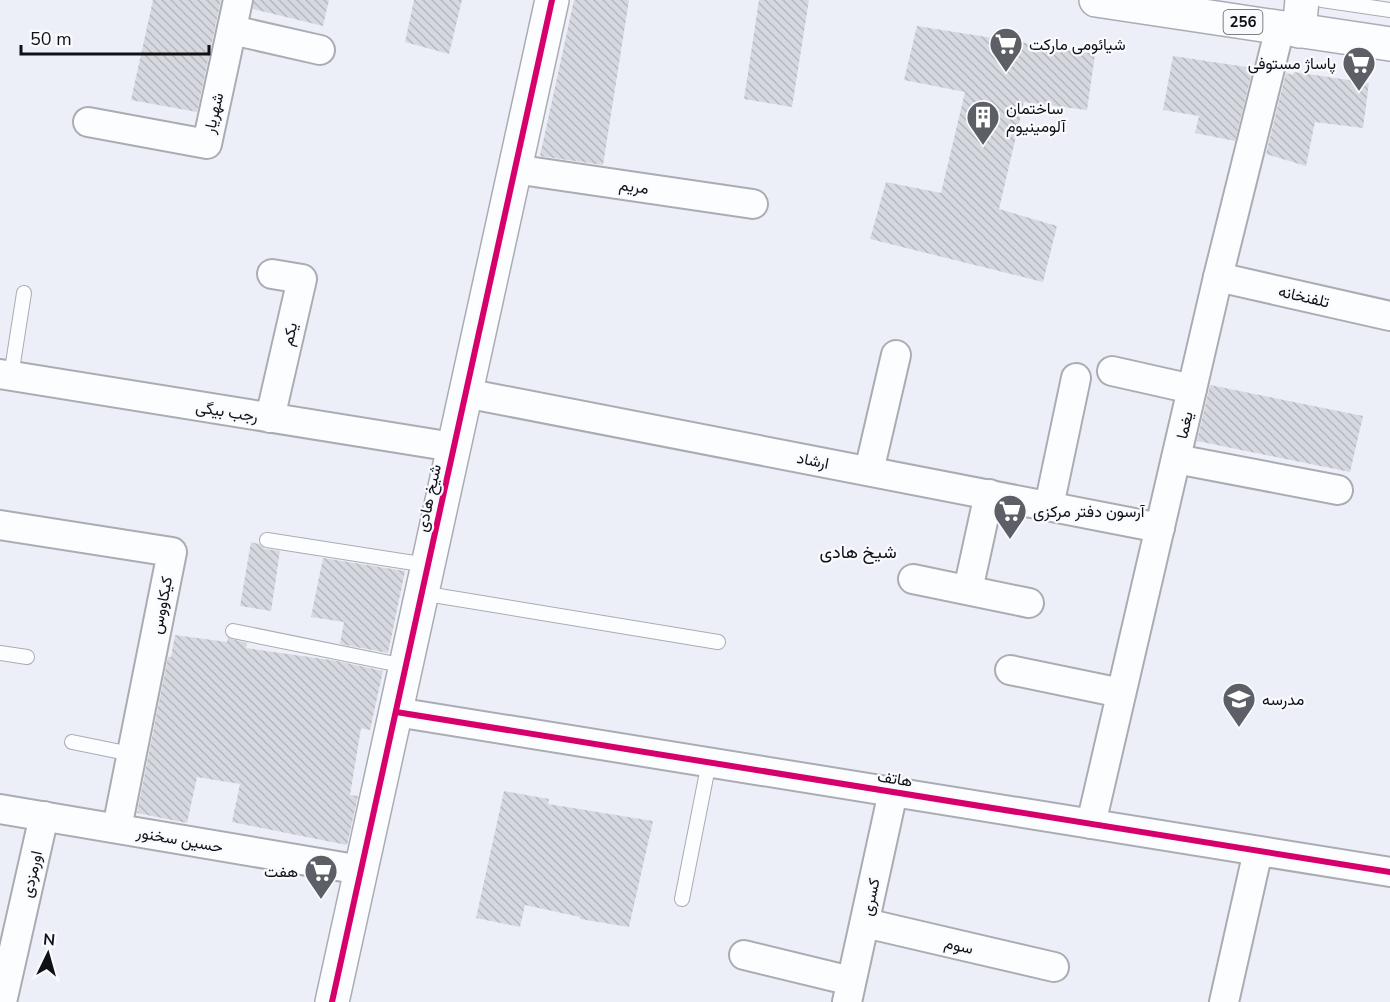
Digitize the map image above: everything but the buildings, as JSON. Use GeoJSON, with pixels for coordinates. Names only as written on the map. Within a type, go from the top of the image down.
{"type":"FeatureCollection","features":[{"type":"Feature","properties":{"kind":"street","name":"شهریار"},"geometry":{"type":"LineString","coordinates":[[88,122],[207,144],[238,0]]}},
{"type":"Feature","properties":{"kind":"street","name":"شیخ هادی"},"geometry":{"type":"LineString","coordinates":[[332,1002],[552,0]]}},
{"type":"Feature","properties":{"kind":"street","name":"256"},"geometry":{"type":"LineString","coordinates":[[1096,0],[1187,7],[1294,20],[1390,44]]}},
{"type":"Feature","properties":{"kind":"street","name":"یغما"},"geometry":{"type":"LineString","coordinates":[[1091,824],[1218,277],[1294,20]]}},
{"type":"Feature","properties":{"kind":"street"},"geometry":{"type":"LineString","coordinates":[[232,30],[320,51]]}},
{"type":"Feature","properties":{"kind":"street","name":"مریم"},"geometry":{"type":"LineString","coordinates":[[514,169],[753,204]]}},
{"type":"Feature","properties":{"kind":"street","name":"یکم"},"geometry":{"type":"LineString","coordinates":[[270,418],[302,279],[272,274]]}},
{"type":"Feature","properties":{"kind":"street","name":"تلفنخانه"},"geometry":{"type":"LineString","coordinates":[[1218,277],[1390,316]]}},
{"type":"Feature","properties":{"kind":"street"},"geometry":{"type":"LineString","coordinates":[[869,471],[896,355]]}},
{"type":"Feature","properties":{"kind":"street"},"geometry":{"type":"LineString","coordinates":[[1112,371],[1192,388]]}},
{"type":"Feature","properties":{"kind":"street","name":"رجب بیگی"},"geometry":{"type":"LineString","coordinates":[[6,375],[453,447]]}},
{"type":"Feature","properties":{"kind":"street"},"geometry":{"type":"LineString","coordinates":[[1048,506],[1076,378]]}},
{"type":"Feature","properties":{"kind":"street","name":"ارشاد"},"geometry":{"type":"LineString","coordinates":[[465,393],[1160,528]]}},
{"type":"Feature","properties":{"kind":"street"},"geometry":{"type":"LineString","coordinates":[[1176,459],[1338,490]]}},
{"type":"Feature","properties":{"kind":"street"},"geometry":{"type":"LineString","coordinates":[[968,590],[989,494]]}},
{"type":"Feature","properties":{"kind":"street","name":"کیکاووس"},"geometry":{"type":"LineString","coordinates":[[0,525],[171,552],[117,828]]}},
{"type":"Feature","properties":{"kind":"street"},"geometry":{"type":"LineString","coordinates":[[913,579],[1029,603]]}},
{"type":"Feature","properties":{"kind":"street"},"geometry":{"type":"LineString","coordinates":[[1010,670],[1121,693]]}},
{"type":"Feature","properties":{"kind":"street","name":"هاتف"},"geometry":{"type":"LineString","coordinates":[[396,712],[1390,872]]}},
{"type":"Feature","properties":{"kind":"street","name":"کسری"},"geometry":{"type":"LineString","coordinates":[[849,991],[893,792]]}},
{"type":"Feature","properties":{"kind":"street","name":"حسین سخنور"},"geometry":{"type":"LineString","coordinates":[[0,809],[361,870]]}},
{"type":"Feature","properties":{"kind":"street","name":"اورمزدی"},"geometry":{"type":"LineString","coordinates":[[2,1002],[44,816]]}},
{"type":"Feature","properties":{"kind":"street"},"geometry":{"type":"LineString","coordinates":[[1224,1002],[1258,851]]}},
{"type":"Feature","properties":{"kind":"street","name":"سوم"},"geometry":{"type":"LineString","coordinates":[[865,923],[1054,967]]}},
{"type":"Feature","properties":{"kind":"street"},"geometry":{"type":"LineString","coordinates":[[744,955],[849,991]]}},
{"type":"Feature","properties":{"kind":"lane"},"geometry":{"type":"LineString","coordinates":[[1322,0],[1390,10]]}},
{"type":"Feature","properties":{"kind":"lane"},"geometry":{"type":"LineString","coordinates":[[6,375],[24,293]]}},
{"type":"Feature","properties":{"kind":"lane"},"geometry":{"type":"LineString","coordinates":[[267,540],[424,579],[718,642]]}},
{"type":"Feature","properties":{"kind":"lane"},"geometry":{"type":"LineString","coordinates":[[233,631],[405,666]]}},
{"type":"Feature","properties":{"kind":"lane"},"geometry":{"type":"LineString","coordinates":[[0,653],[27,657]]}},
{"type":"Feature","properties":{"kind":"lane"},"geometry":{"type":"LineString","coordinates":[[72,742],[131,754]]}},
{"type":"Feature","properties":{"kind":"lane"},"geometry":{"type":"LineString","coordinates":[[682,899],[709,762]]}},
{"type":"Feature","properties":{"kind":"cycle path"},"geometry":{"type":"LineString","coordinates":[[332,1002],[552,0]]}},
{"type":"Feature","properties":{"kind":"cycle path"},"geometry":{"type":"LineString","coordinates":[[396,712],[1390,872]]}},
{"type":"Feature","properties":{"kind":"place","name":"شیائومی مارکت"},"geometry":{"type":"Point","coordinates":[1006,73]}},
{"type":"Feature","properties":{"kind":"place","name":"پاساژ مستوفی"},"geometry":{"type":"Point","coordinates":[1359,92]}},
{"type":"Feature","properties":{"kind":"place","name":"ساختمان آلومینیوم"},"geometry":{"type":"Point","coordinates":[983,146]}},
{"type":"Feature","properties":{"kind":"place","name":"آرسون دفتر مرکزی"},"geometry":{"type":"Point","coordinates":[1010,540]}},
{"type":"Feature","properties":{"kind":"place","name":"مدرسه"},"geometry":{"type":"Point","coordinates":[1239,728]}},
{"type":"Feature","properties":{"kind":"place","name":"هفت"},"geometry":{"type":"Point","coordinates":[321,900]}},
{"type":"Feature","properties":{"kind":"district","name":"شیخ هادی"},"geometry":{"type":"Point","coordinates":[858,552]}}]}
